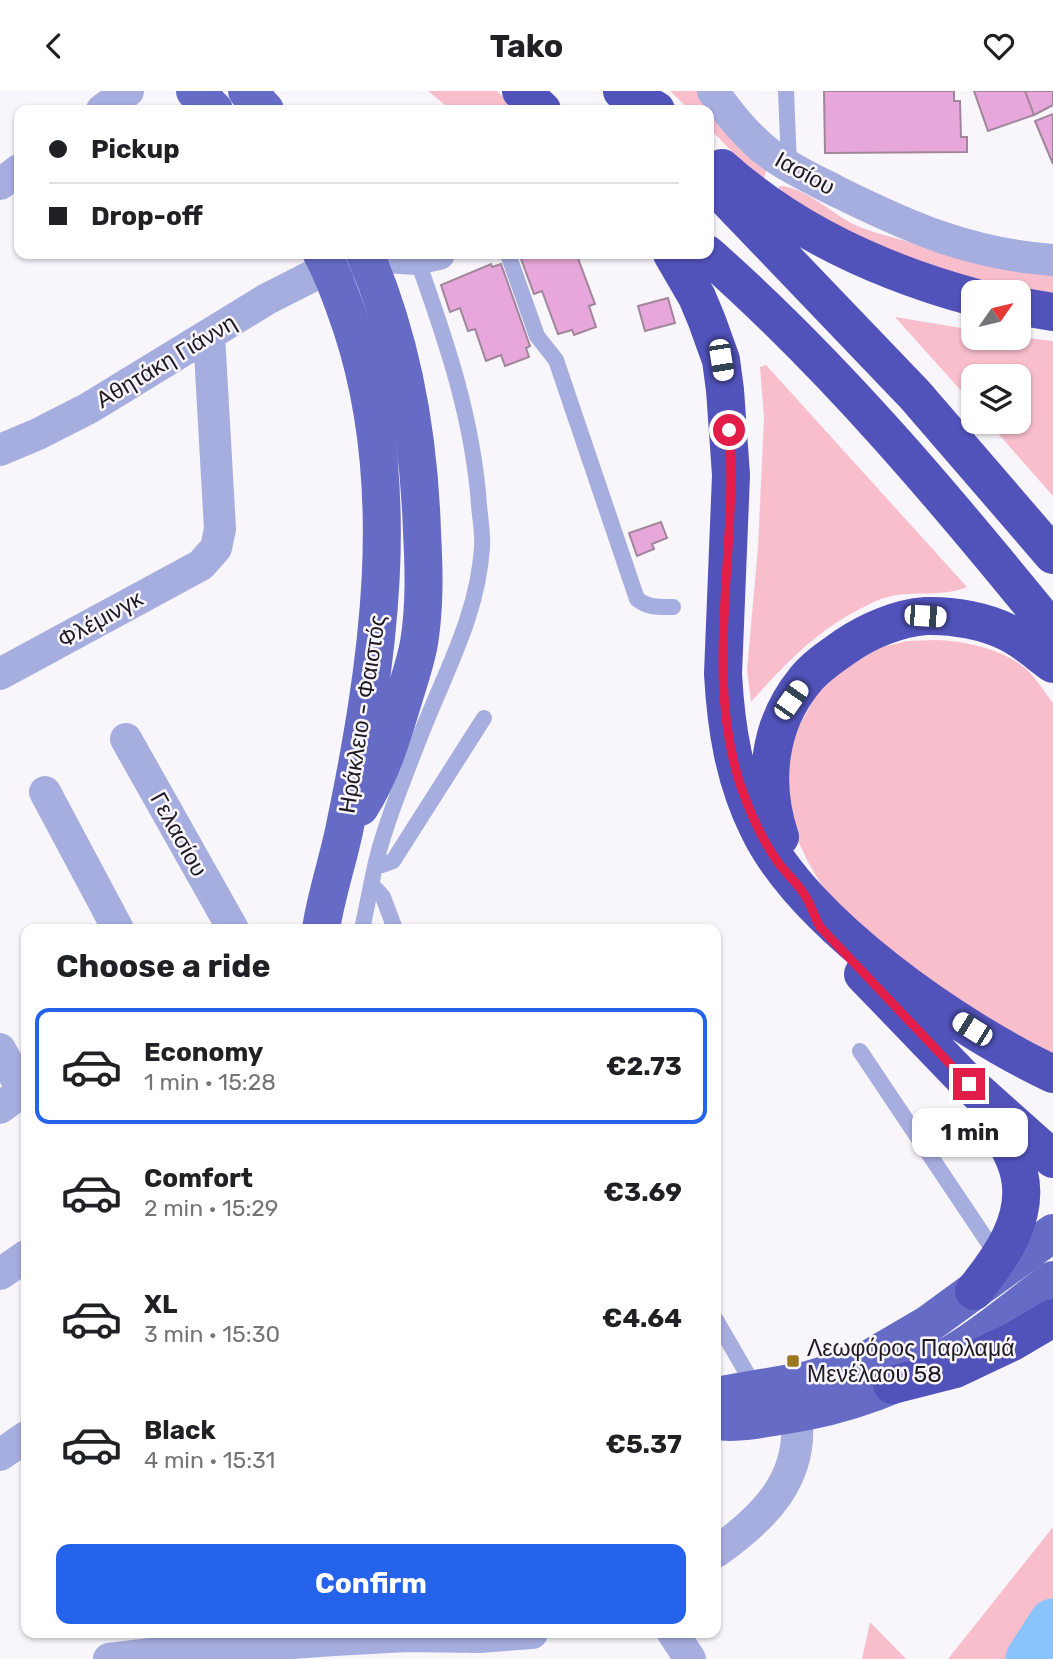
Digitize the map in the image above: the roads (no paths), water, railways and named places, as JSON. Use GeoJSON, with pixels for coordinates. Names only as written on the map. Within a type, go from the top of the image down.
{"type":"FeatureCollection","features":[{"type":"Feature","properties":{"kind":"highway"},"geometry":{"type":"LineString","coordinates":[[521,91],[536,105]]}},
{"type":"Feature","properties":{"kind":"highway"},"geometry":{"type":"LineString","coordinates":[[621,91],[635,105]]}},
{"type":"Feature","properties":{"kind":"highway"},"geometry":{"type":"LineString","coordinates":[[621,91],[647,105]]}},
{"type":"Feature","properties":{"kind":"highway"},"geometry":{"type":"LineString","coordinates":[[714,160],[791,219],[851,254],[922,283],[961,294]]}},
{"type":"Feature","properties":{"kind":"highway"},"geometry":{"type":"LineString","coordinates":[[714,185],[915,395],[1053,555]]}},
{"type":"Feature","properties":{"kind":"highway"},"geometry":{"type":"LineString","coordinates":[[675,259],[697,297],[721,360],[731,475],[723,674],[728,734],[740,783],[759,830],[782,867],[801,890],[854,941],[944,1012],[1003,1048],[1053,1074]]}},
{"type":"Feature","properties":{"kind":"highway"},"geometry":{"type":"LineString","coordinates":[[712,259],[851,394],[969,528],[1053,631]]}},
{"type":"Feature","properties":{"kind":"highway"},"geometry":{"type":"LineString","coordinates":[[1031,308],[1053,311]]}},
{"type":"Feature","properties":{"kind":"highway"},"geometry":{"type":"LineString","coordinates":[[1053,664],[1011,633],[967,621],[925,616],[879,629],[856,640],[806,678],[791,700],[776,734],[770,779],[773,809],[801,890],[826,935],[969,1084],[1053,1159]]}},
{"type":"Feature","properties":{"kind":"highway"},"geometry":{"type":"LineString","coordinates":[[969,1084],[1001,1133],[1020,1176],[1020,1209],[1000,1259],[974,1291]]}},
{"type":"Feature","properties":{"kind":"highway"},"geometry":{"type":"LineString","coordinates":[[892,1385],[954,1369],[982,1357],[1053,1318]]}},
{"type":"Feature","properties":{"kind":"main road"},"geometry":{"type":"LineString","coordinates":[[195,91],[209,105]]}},
{"type":"Feature","properties":{"kind":"main road"},"geometry":{"type":"LineString","coordinates":[[247,91],[260,105]]}},
{"type":"Feature","properties":{"kind":"main road","name":"Ηράκλειο - Φαιστός"},"geometry":{"type":"LineString","coordinates":[[322,924],[344,832],[377,628],[383,536],[372,403],[360,355],[345,259]]}},
{"type":"Feature","properties":{"kind":"main road"},"geometry":{"type":"LineString","coordinates":[[721,1394],[807,1380],[856,1365],[905,1339],[1053,1233]]}},
{"type":"Feature","properties":{"kind":"main road"},"geometry":{"type":"LineString","coordinates":[[721,1421],[796,1414],[854,1399],[892,1385],[922,1372],[964,1347],[1053,1280]]}},
{"type":"Feature","properties":{"kind":"street"},"geometry":{"type":"LineString","coordinates":[[109,105],[128,91]]}},
{"type":"Feature","properties":{"kind":"street","name":"Ιασίου"},"geometry":{"type":"LineString","coordinates":[[713,91],[745,132],[769,154],[789,166],[917,229],[978,249],[1053,260]]}},
{"type":"Feature","properties":{"kind":"street","name":"Αθητάκη Γιάννη"},"geometry":{"type":"LineString","coordinates":[[0,450],[89,408],[267,299],[343,259]]}},
{"type":"Feature","properties":{"kind":"street","name":"Φλέμινγκ"},"geometry":{"type":"LineString","coordinates":[[0,674],[201,565],[216,548],[220,529],[209,335]]}},
{"type":"Feature","properties":{"kind":"street","name":"Γελασίου"},"geometry":{"type":"LineString","coordinates":[[126,739],[230,924]]}},
{"type":"Feature","properties":{"kind":"street"},"geometry":{"type":"LineString","coordinates":[[45,792],[115,924]]}},
{"type":"Feature","properties":{"kind":"street"},"geometry":{"type":"LineString","coordinates":[[0,1049],[16,1099]]}},
{"type":"Feature","properties":{"kind":"street"},"geometry":{"type":"LineString","coordinates":[[0,1274],[21,1259]]}},
{"type":"Feature","properties":{"kind":"street"},"geometry":{"type":"LineString","coordinates":[[721,1548],[759,1518],[778,1496],[798,1443],[796,1414]]}},
{"type":"Feature","properties":{"kind":"street"},"geometry":{"type":"LineString","coordinates":[[0,1455],[21,1440]]}},
{"type":"Feature","properties":{"kind":"street"},"geometry":{"type":"LineString","coordinates":[[109,1659],[216,1641],[338,1638]]}},
{"type":"Feature","properties":{"kind":"street"},"geometry":{"type":"LineString","coordinates":[[676,1638],[690,1659]]}},
{"type":"Feature","properties":{"kind":"lane"},"geometry":{"type":"LineString","coordinates":[[786,91],[789,166]]}},
{"type":"Feature","properties":{"kind":"lane"},"geometry":{"type":"LineString","coordinates":[[363,924],[376,862],[418,742],[462,637],[475,595],[482,546],[478,484],[467,413],[429,259]]}},
{"type":"Feature","properties":{"kind":"lane"},"geometry":{"type":"LineString","coordinates":[[510,259],[537,336],[556,360],[637,599],[643,604],[655,607],[673,607]]}},
{"type":"Feature","properties":{"kind":"lane"},"geometry":{"type":"LineString","coordinates":[[376,862],[382,865],[393,861],[484,718]]}},
{"type":"Feature","properties":{"kind":"lane"},"geometry":{"type":"LineString","coordinates":[[373,886],[383,897],[394,924]]}},
{"type":"Feature","properties":{"kind":"lane"},"geometry":{"type":"LineString","coordinates":[[860,1051],[1000,1259]]}},
{"type":"Feature","properties":{"kind":"lane"},"geometry":{"type":"LineString","coordinates":[[721,1328],[757,1389]]}},
{"type":"Feature","properties":{"kind":"waterway"},"geometry":{"type":"LineString","coordinates":[[1030,1659],[1053,1623]]}},
{"type":"Feature","properties":{"kind":"place","name":"Λεωφόρος Παρλαμά Μενέλαου 58"},"geometry":{"type":"Point","coordinates":[793,1361]}}]}
